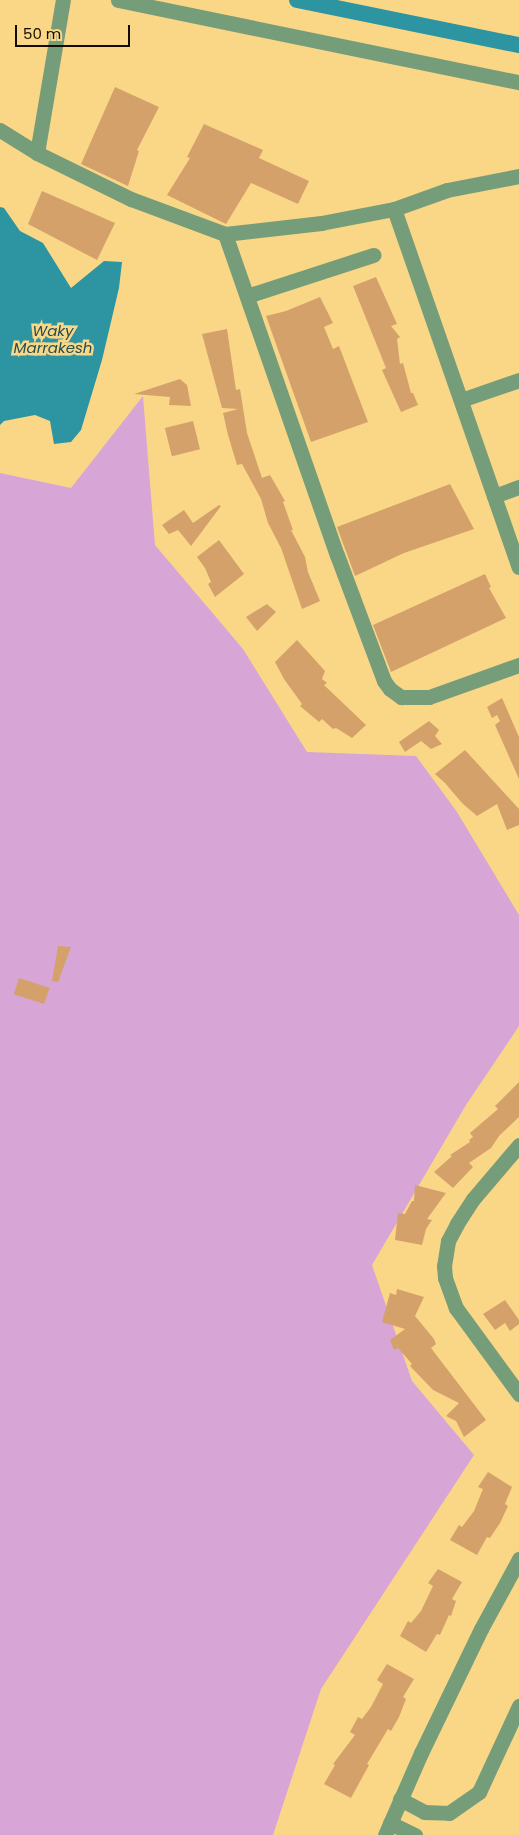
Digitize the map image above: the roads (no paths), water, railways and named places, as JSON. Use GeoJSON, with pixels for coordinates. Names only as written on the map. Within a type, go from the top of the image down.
{"type":"FeatureCollection","features":[{"type":"Feature","properties":{"kind":"street"},"geometry":{"type":"LineString","coordinates":[[37,153],[63,0]]}},
{"type":"Feature","properties":{"kind":"street"},"geometry":{"type":"LineString","coordinates":[[118,0],[519,82]]}},
{"type":"Feature","properties":{"kind":"street"},"geometry":{"type":"LineString","coordinates":[[0,130],[37,153],[131,199],[225,234],[321,223],[394,209],[447,190],[519,176]]}},
{"type":"Feature","properties":{"kind":"street"},"geometry":{"type":"LineString","coordinates":[[394,209],[519,567]]}},
{"type":"Feature","properties":{"kind":"street"},"geometry":{"type":"LineString","coordinates":[[225,234],[337,556],[384,681],[390,689],[401,697],[429,697],[519,665]]}},
{"type":"Feature","properties":{"kind":"street"},"geometry":{"type":"LineString","coordinates":[[247,296],[374,255]]}},
{"type":"Feature","properties":{"kind":"street"},"geometry":{"type":"LineString","coordinates":[[461,400],[519,380]]}},
{"type":"Feature","properties":{"kind":"street"},"geometry":{"type":"LineString","coordinates":[[494,496],[519,487]]}},
{"type":"Feature","properties":{"kind":"street"},"geometry":{"type":"LineString","coordinates":[[519,1144],[474,1199],[457,1224],[448,1241],[444,1266],[445,1278],[456,1308],[519,1394]]}},
{"type":"Feature","properties":{"kind":"street"},"geometry":{"type":"LineString","coordinates":[[414,1835],[388,1829],[481,1629],[519,1559]]}},
{"type":"Feature","properties":{"kind":"street"},"geometry":{"type":"LineString","coordinates":[[400,1800],[424,1812],[449,1813],[479,1792],[519,1706]]}},
{"type":"Feature","properties":{"kind":"water","name":"Waky Marrakesh"},"geometry":{"type":"Polygon","coordinates":[[[0,207],[4,208],[20,231],[43,243],[71,288],[104,261],[122,262],[119,288],[102,360],[81,430],[71,442],[54,444],[50,421],[35,415],[4,421],[0,425],[0,207]]]}},
{"type":"Feature","properties":{"kind":"waterway"},"geometry":{"type":"LineString","coordinates":[[297,0],[519,45]]}}]}
